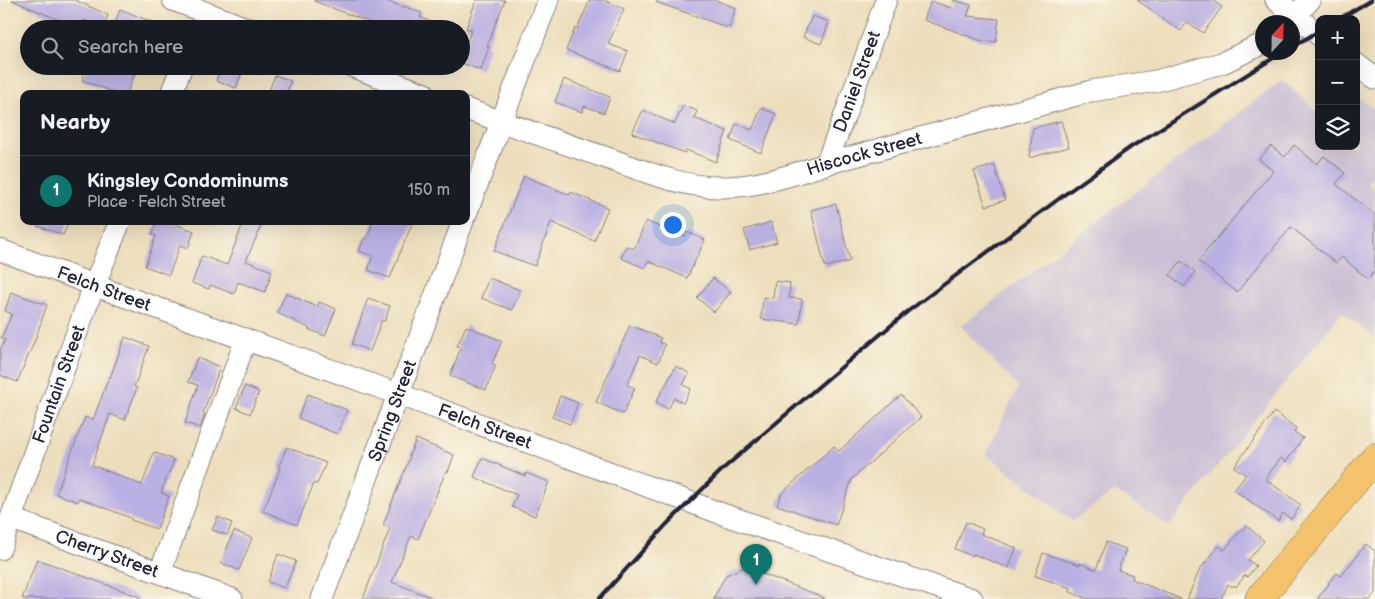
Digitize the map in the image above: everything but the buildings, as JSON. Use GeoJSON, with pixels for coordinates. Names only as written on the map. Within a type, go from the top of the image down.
{"type":"FeatureCollection","features":[{"type":"Feature","properties":{"kind":"main road"},"geometry":{"type":"LineString","coordinates":[[1259,599],[1375,457]]}},
{"type":"Feature","properties":{"kind":"street"},"geometry":{"type":"LineString","coordinates":[[173,0],[223,20]]}},
{"type":"Feature","properties":{"kind":"street"},"geometry":{"type":"LineString","coordinates":[[470,203],[548,0]]}},
{"type":"Feature","properties":{"kind":"street","name":"Daniel Street"},"geometry":{"type":"LineString","coordinates":[[826,164],[886,0]]}},
{"type":"Feature","properties":{"kind":"street"},"geometry":{"type":"LineString","coordinates":[[1276,0],[1289,15]]}},
{"type":"Feature","properties":{"kind":"street"},"geometry":{"type":"LineString","coordinates":[[1297,15],[1310,0]]}},
{"type":"Feature","properties":{"kind":"street"},"geometry":{"type":"LineString","coordinates":[[1300,23],[1315,33]]}},
{"type":"Feature","properties":{"kind":"street","name":"Hiscock Street"},"geometry":{"type":"LineString","coordinates":[[470,110],[652,174],[716,188],[744,186],[787,176],[1091,91],[1156,81],[1222,63],[1255,47]]}},
{"type":"Feature","properties":{"kind":"street"},"geometry":{"type":"LineString","coordinates":[[1360,67],[1375,78]]}},
{"type":"Feature","properties":{"kind":"street"},"geometry":{"type":"LineString","coordinates":[[173,90],[178,75]]}},
{"type":"Feature","properties":{"kind":"street"},"geometry":{"type":"LineString","coordinates":[[375,75],[414,90]]}},
{"type":"Feature","properties":{"kind":"street","name":"Fountain Street"},"geometry":{"type":"LineString","coordinates":[[0,549],[118,225]]}},
{"type":"Feature","properties":{"kind":"street","name":"Spring Street"},"geometry":{"type":"LineString","coordinates":[[322,599],[462,225]]}},
{"type":"Feature","properties":{"kind":"street","name":"Felch Street"},"geometry":{"type":"LineString","coordinates":[[0,250],[398,394],[725,516],[963,597]]}},
{"type":"Feature","properties":{"kind":"street"},"geometry":{"type":"LineString","coordinates":[[160,572],[246,339]]}},
{"type":"Feature","properties":{"kind":"street","name":"Cherry Street"},"geometry":{"type":"LineString","coordinates":[[12,519],[232,599]]}},
{"type":"Feature","properties":{"kind":"shaded area"},"geometry":{"type":"Polygon","coordinates":[[[1282,80],[1315,109],[1315,150],[1360,150],[1360,99],[1375,110],[1375,173],[1367,183],[1375,190],[1375,338],[1342,312],[1169,526],[1115,491],[1072,521],[986,454],[1018,387],[961,326],[1282,80]]]}},
{"type":"Feature","properties":{"kind":"railway"},"geometry":{"type":"LineString","coordinates":[[1346,15],[1371,0]]}},
{"type":"Feature","properties":{"kind":"railway"},"geometry":{"type":"LineString","coordinates":[[1300,42],[1315,33]]}},
{"type":"Feature","properties":{"kind":"railway"},"geometry":{"type":"LineString","coordinates":[[599,599],[666,525],[724,468],[907,312],[1131,147],[1270,60]]}},
{"type":"Feature","properties":{"kind":"place","name":"Kingsley Condominums"},"geometry":{"type":"Point","coordinates":[756,585]}}]}
